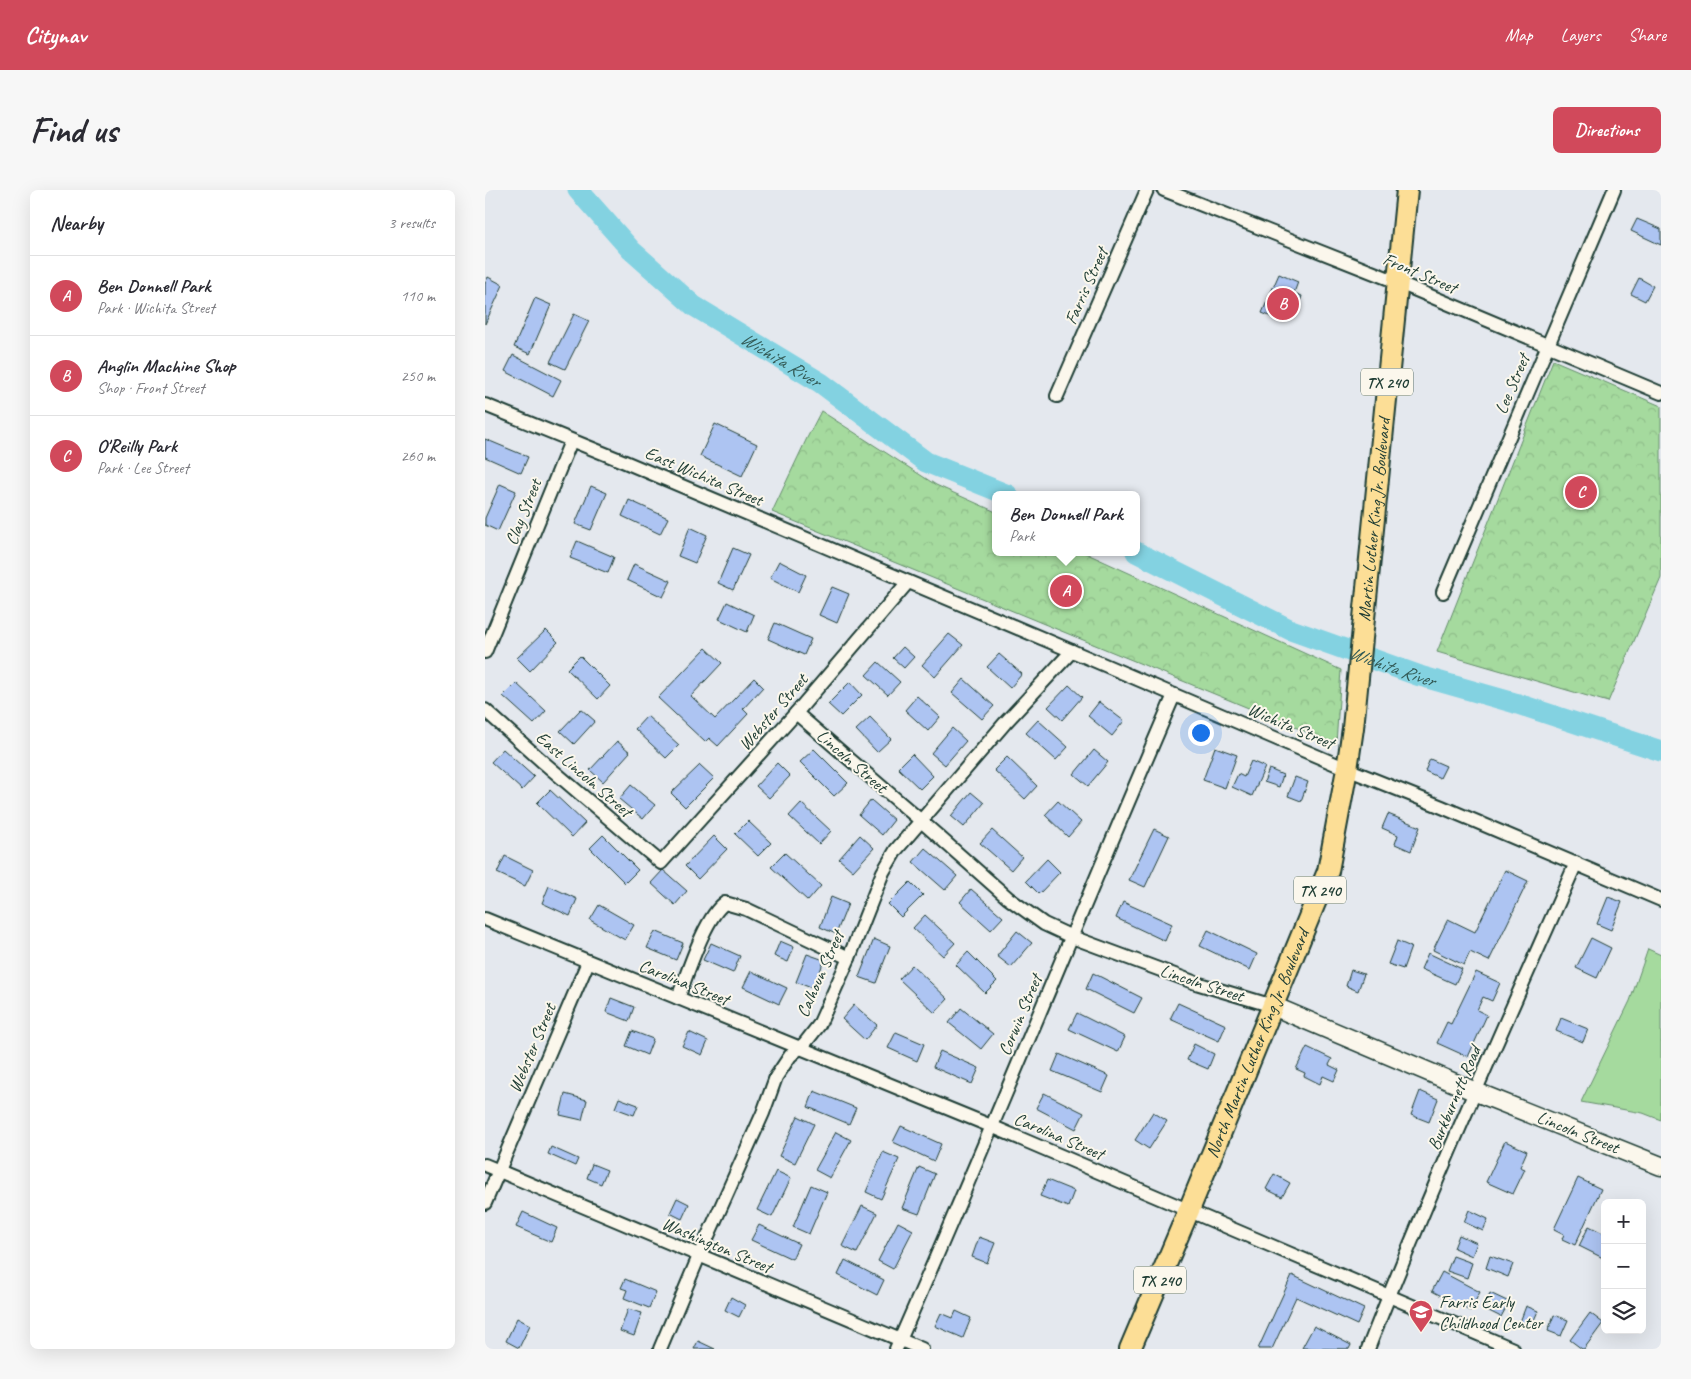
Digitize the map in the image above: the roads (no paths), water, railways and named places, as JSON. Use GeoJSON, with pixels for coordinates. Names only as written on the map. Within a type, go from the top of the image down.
{"type":"FeatureCollection","features":[{"type":"Feature","properties":{"kind":"main road","name":"Martin Luther King Jr. Boulevard"},"geometry":{"type":"LineString","coordinates":[[1353,728],[1407,190]]}},
{"type":"Feature","properties":{"kind":"main road","name":"North Martin Luther King Jr. Boulevard"},"geometry":{"type":"LineString","coordinates":[[1130,1349],[1328,871],[1353,728]]}},
{"type":"Feature","properties":{"kind":"main road","name":"Lincoln Street"},"geometry":{"type":"LineString","coordinates":[[1273,1006],[1476,1092],[1661,1166]]}},
{"type":"Feature","properties":{"kind":"street","name":"Farris Street"},"geometry":{"type":"LineString","coordinates":[[1057,396],[1147,190]]}},
{"type":"Feature","properties":{"kind":"street","name":"Front Street"},"geometry":{"type":"LineString","coordinates":[[1164,190],[1397,282],[1661,393]]}},
{"type":"Feature","properties":{"kind":"street","name":"Lee Street"},"geometry":{"type":"LineString","coordinates":[[1443,592],[1614,190]]}},
{"type":"Feature","properties":{"kind":"street","name":"East Wichita Street"},"geometry":{"type":"LineString","coordinates":[[485,405],[908,582]]}},
{"type":"Feature","properties":{"kind":"street","name":"Clay Street"},"geometry":{"type":"LineString","coordinates":[[485,652],[571,441]]}},
{"type":"Feature","properties":{"kind":"street","name":"Wichita Street"},"geometry":{"type":"LineString","coordinates":[[908,582],[1661,900]]}},
{"type":"Feature","properties":{"kind":"street","name":"Webster Street"},"geometry":{"type":"LineString","coordinates":[[661,863],[796,713],[908,582]]}},
{"type":"Feature","properties":{"kind":"street","name":"Calhoun Street"},"geometry":{"type":"LineString","coordinates":[[660,1349],[763,1113],[776,1077],[790,1056],[805,1043],[819,1025],[849,958],[883,872],[896,850],[920,820],[948,791],[1005,722],[1072,651]]}},
{"type":"Feature","properties":{"kind":"street","name":"Corwin Street"},"geometry":{"type":"LineString","coordinates":[[898,1344],[1175,695]]}},
{"type":"Feature","properties":{"kind":"street","name":"East Lincoln Street"},"geometry":{"type":"LineString","coordinates":[[485,710],[557,775],[661,863]]}},
{"type":"Feature","properties":{"kind":"street","name":"Lincoln Street"},"geometry":{"type":"LineString","coordinates":[[796,713],[1016,905],[1044,924],[1072,937],[1196,983],[1273,1006]]}},
{"type":"Feature","properties":{"kind":"street","name":"Burkburnett Road"},"geometry":{"type":"LineString","coordinates":[[1369,1349],[1389,1297],[1476,1092],[1576,863]]}},
{"type":"Feature","properties":{"kind":"street"},"geometry":{"type":"LineString","coordinates":[[1644,893],[1661,890]]}},
{"type":"Feature","properties":{"kind":"street"},"geometry":{"type":"LineString","coordinates":[[678,998],[709,922],[719,907],[725,903],[746,909],[849,958]]}},
{"type":"Feature","properties":{"kind":"street","name":"Carolina Street"},"geometry":{"type":"LineString","coordinates":[[485,919],[991,1126],[1513,1349]]}},
{"type":"Feature","properties":{"kind":"street","name":"Webster Street"},"geometry":{"type":"LineString","coordinates":[[485,1204],[589,962]]}},
{"type":"Feature","properties":{"kind":"street","name":"Washington Street"},"geometry":{"type":"LineString","coordinates":[[485,1165],[699,1256],[898,1344],[922,1349]]}},
{"type":"Feature","properties":{"kind":"waterway","name":"Wichita River"},"geometry":{"type":"LineString","coordinates":[[578,190],[631,250],[694,306],[821,383],[926,462],[998,491]]}},
{"type":"Feature","properties":{"kind":"waterway","name":"Wichita River"},"geometry":{"type":"LineString","coordinates":[[1140,554],[1291,630],[1420,676],[1515,703],[1661,751]]}},
{"type":"Feature","properties":{"kind":"place","name":"Anglin Machine Shop"},"geometry":{"type":"Point","coordinates":[1283,304]}},
{"type":"Feature","properties":{"kind":"place","name":"O'Reilly Park"},"geometry":{"type":"Point","coordinates":[1581,492]}},
{"type":"Feature","properties":{"kind":"place","name":"Ben Donnell Park"},"geometry":{"type":"Point","coordinates":[1066,591]}},
{"type":"Feature","properties":{"kind":"place","name":"Farris Early Childhood Center"},"geometry":{"type":"Point","coordinates":[1421,1333]}}]}
